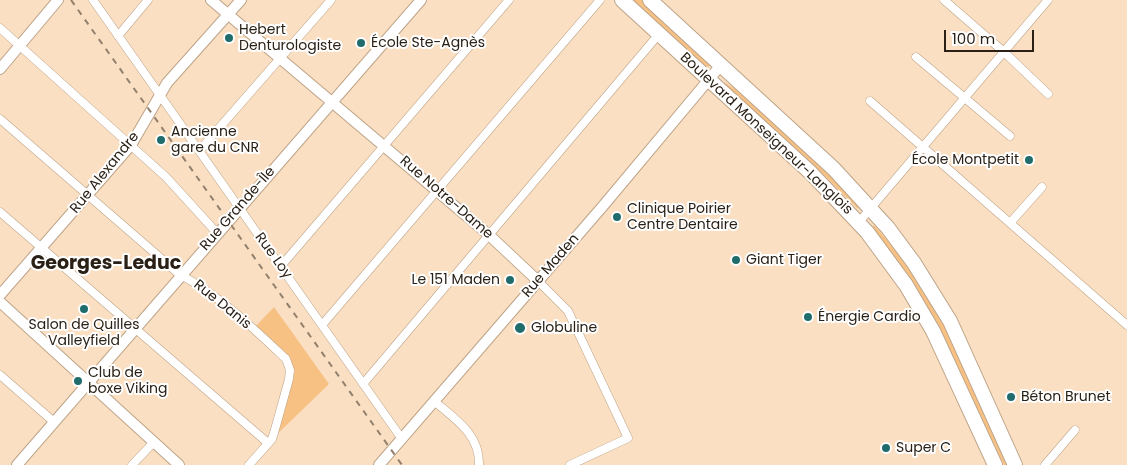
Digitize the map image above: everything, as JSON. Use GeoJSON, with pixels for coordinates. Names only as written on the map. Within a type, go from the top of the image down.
{"type":"FeatureCollection","features":[{"type":"Feature","properties":{"kind":"highway","name":"Boulevard Monseigneur-Langlois"},"geometry":{"type":"LineString","coordinates":[[622,0],[822,184],[858,222],[903,281],[928,322],[992,462]]}},
{"type":"Feature","properties":{"kind":"highway","name":"Boulevard Monseigneur-Langlois"},"geometry":{"type":"LineString","coordinates":[[650,0],[825,160],[871,207],[914,263],[950,321],[1015,465]]}},
{"type":"Feature","properties":{"kind":"street"},"geometry":{"type":"LineString","coordinates":[[0,69],[58,0]]}},
{"type":"Feature","properties":{"kind":"street","name":"Rue Loy"},"geometry":{"type":"LineString","coordinates":[[93,0],[402,439]]}},
{"type":"Feature","properties":{"kind":"street"},"geometry":{"type":"LineString","coordinates":[[118,36],[148,0]]}},
{"type":"Feature","properties":{"kind":"street","name":"Rue Notre-Dame"},"geometry":{"type":"LineString","coordinates":[[211,0],[490,235],[568,311],[628,438],[570,465]]}},
{"type":"Feature","properties":{"kind":"street","name":"Rue Alexandre"},"geometry":{"type":"LineString","coordinates":[[0,295],[131,145],[159,95],[241,0]]}},
{"type":"Feature","properties":{"kind":"street"},"geometry":{"type":"LineString","coordinates":[[199,151],[331,0]]}},
{"type":"Feature","properties":{"kind":"street","name":"Rue Grande-Île"},"geometry":{"type":"LineString","coordinates":[[17,465],[238,208],[421,0]]}},
{"type":"Feature","properties":{"kind":"street"},"geometry":{"type":"LineString","coordinates":[[281,266],[509,0]]}},
{"type":"Feature","properties":{"kind":"street"},"geometry":{"type":"LineString","coordinates":[[322,325],[600,0]]}},
{"type":"Feature","properties":{"kind":"street"},"geometry":{"type":"LineString","coordinates":[[944,0],[1004,52],[1048,94]]}},
{"type":"Feature","properties":{"kind":"street"},"geometry":{"type":"LineString","coordinates":[[858,222],[1046,3],[1037,0]]}},
{"type":"Feature","properties":{"kind":"street"},"geometry":{"type":"LineString","coordinates":[[0,28],[166,177],[217,233]]}},
{"type":"Feature","properties":{"kind":"street"},"geometry":{"type":"LineString","coordinates":[[363,384],[659,34]]}},
{"type":"Feature","properties":{"kind":"street"},"geometry":{"type":"LineString","coordinates":[[916,57],[1010,136]]}},
{"type":"Feature","properties":{"kind":"street","name":"Rue Maden"},"geometry":{"type":"LineString","coordinates":[[379,465],[721,65]]}},
{"type":"Feature","properties":{"kind":"street"},"geometry":{"type":"LineString","coordinates":[[870,101],[1127,325]]}},
{"type":"Feature","properties":{"kind":"street","name":"Rue Danis"},"geometry":{"type":"LineString","coordinates":[[0,119],[87,196],[181,275],[192,280],[222,302],[289,364],[288,379],[274,433],[249,465]]}},
{"type":"Feature","properties":{"kind":"street"},"geometry":{"type":"LineString","coordinates":[[1010,223],[1042,186]]}},
{"type":"Feature","properties":{"kind":"street"},"geometry":{"type":"LineString","coordinates":[[0,212],[268,443]]}},
{"type":"Feature","properties":{"kind":"street"},"geometry":{"type":"LineString","coordinates":[[0,302],[179,465]]}},
{"type":"Feature","properties":{"kind":"street"},"geometry":{"type":"LineString","coordinates":[[0,375],[54,422]]}},
{"type":"Feature","properties":{"kind":"street"},"geometry":{"type":"LineString","coordinates":[[434,401],[466,429],[474,439],[478,449],[478,465]]}},
{"type":"Feature","properties":{"kind":"street"},"geometry":{"type":"LineString","coordinates":[[1045,465],[1075,430]]}},
{"type":"Feature","properties":{"kind":"street"},"geometry":{"type":"LineString","coordinates":[[132,465],[154,442]]}},
{"type":"Feature","properties":{"kind":"shaded area"},"geometry":{"type":"Polygon","coordinates":[[[632,0],[642,0],[706,58],[711,65],[708,67],[703,64],[632,0]]]}},
{"type":"Feature","properties":{"kind":"shaded area"},"geometry":{"type":"Polygon","coordinates":[[[724,82],[735,89],[831,175],[860,206],[858,209],[823,174],[723,84],[724,82]]]}},
{"type":"Feature","properties":{"kind":"shaded area"},"geometry":{"type":"Polygon","coordinates":[[[874,225],[896,252],[935,309],[982,401],[1010,465],[1004,465],[935,324],[872,228],[874,225]]]}},
{"type":"Feature","properties":{"kind":"shaded area"},"geometry":{"type":"Polygon","coordinates":[[[274,307],[329,384],[268,443],[295,371],[255,327],[274,307]]]}},
{"type":"Feature","properties":{"kind":"railway"},"geometry":{"type":"LineString","coordinates":[[71,0],[402,465]]}},
{"type":"Feature","properties":{"kind":"place","name":"Hebert Denturologiste"},"geometry":{"type":"Point","coordinates":[229,38]}},
{"type":"Feature","properties":{"kind":"place","name":"École Ste-Agnès"},"geometry":{"type":"Point","coordinates":[361,43]}},
{"type":"Feature","properties":{"kind":"place","name":"Ancienne gare du CNR"},"geometry":{"type":"Point","coordinates":[161,140]}},
{"type":"Feature","properties":{"kind":"place","name":"École Montpetit"},"geometry":{"type":"Point","coordinates":[1029,160]}},
{"type":"Feature","properties":{"kind":"place","name":"Clinique Poirier Centre Dentaire"},"geometry":{"type":"Point","coordinates":[617,217]}},
{"type":"Feature","properties":{"kind":"place","name":"Giant Tiger"},"geometry":{"type":"Point","coordinates":[736,260]}},
{"type":"Feature","properties":{"kind":"place","name":"Le 151 Maden"},"geometry":{"type":"Point","coordinates":[510,280]}},
{"type":"Feature","properties":{"kind":"place","name":"Salon de Quilles Valleyfield"},"geometry":{"type":"Point","coordinates":[84,309]}},
{"type":"Feature","properties":{"kind":"place","name":"Énergie Cardio"},"geometry":{"type":"Point","coordinates":[808,317]}},
{"type":"Feature","properties":{"kind":"place","name":"Globuline"},"geometry":{"type":"Point","coordinates":[520,328]}},
{"type":"Feature","properties":{"kind":"place","name":"Club de boxe Viking"},"geometry":{"type":"Point","coordinates":[78,381]}},
{"type":"Feature","properties":{"kind":"place","name":"Béton Brunet"},"geometry":{"type":"Point","coordinates":[1011,397]}},
{"type":"Feature","properties":{"kind":"place","name":"Super C"},"geometry":{"type":"Point","coordinates":[886,448]}},
{"type":"Feature","properties":{"kind":"district","name":"Georges-Leduc"},"geometry":{"type":"Point","coordinates":[106,264]}}]}
